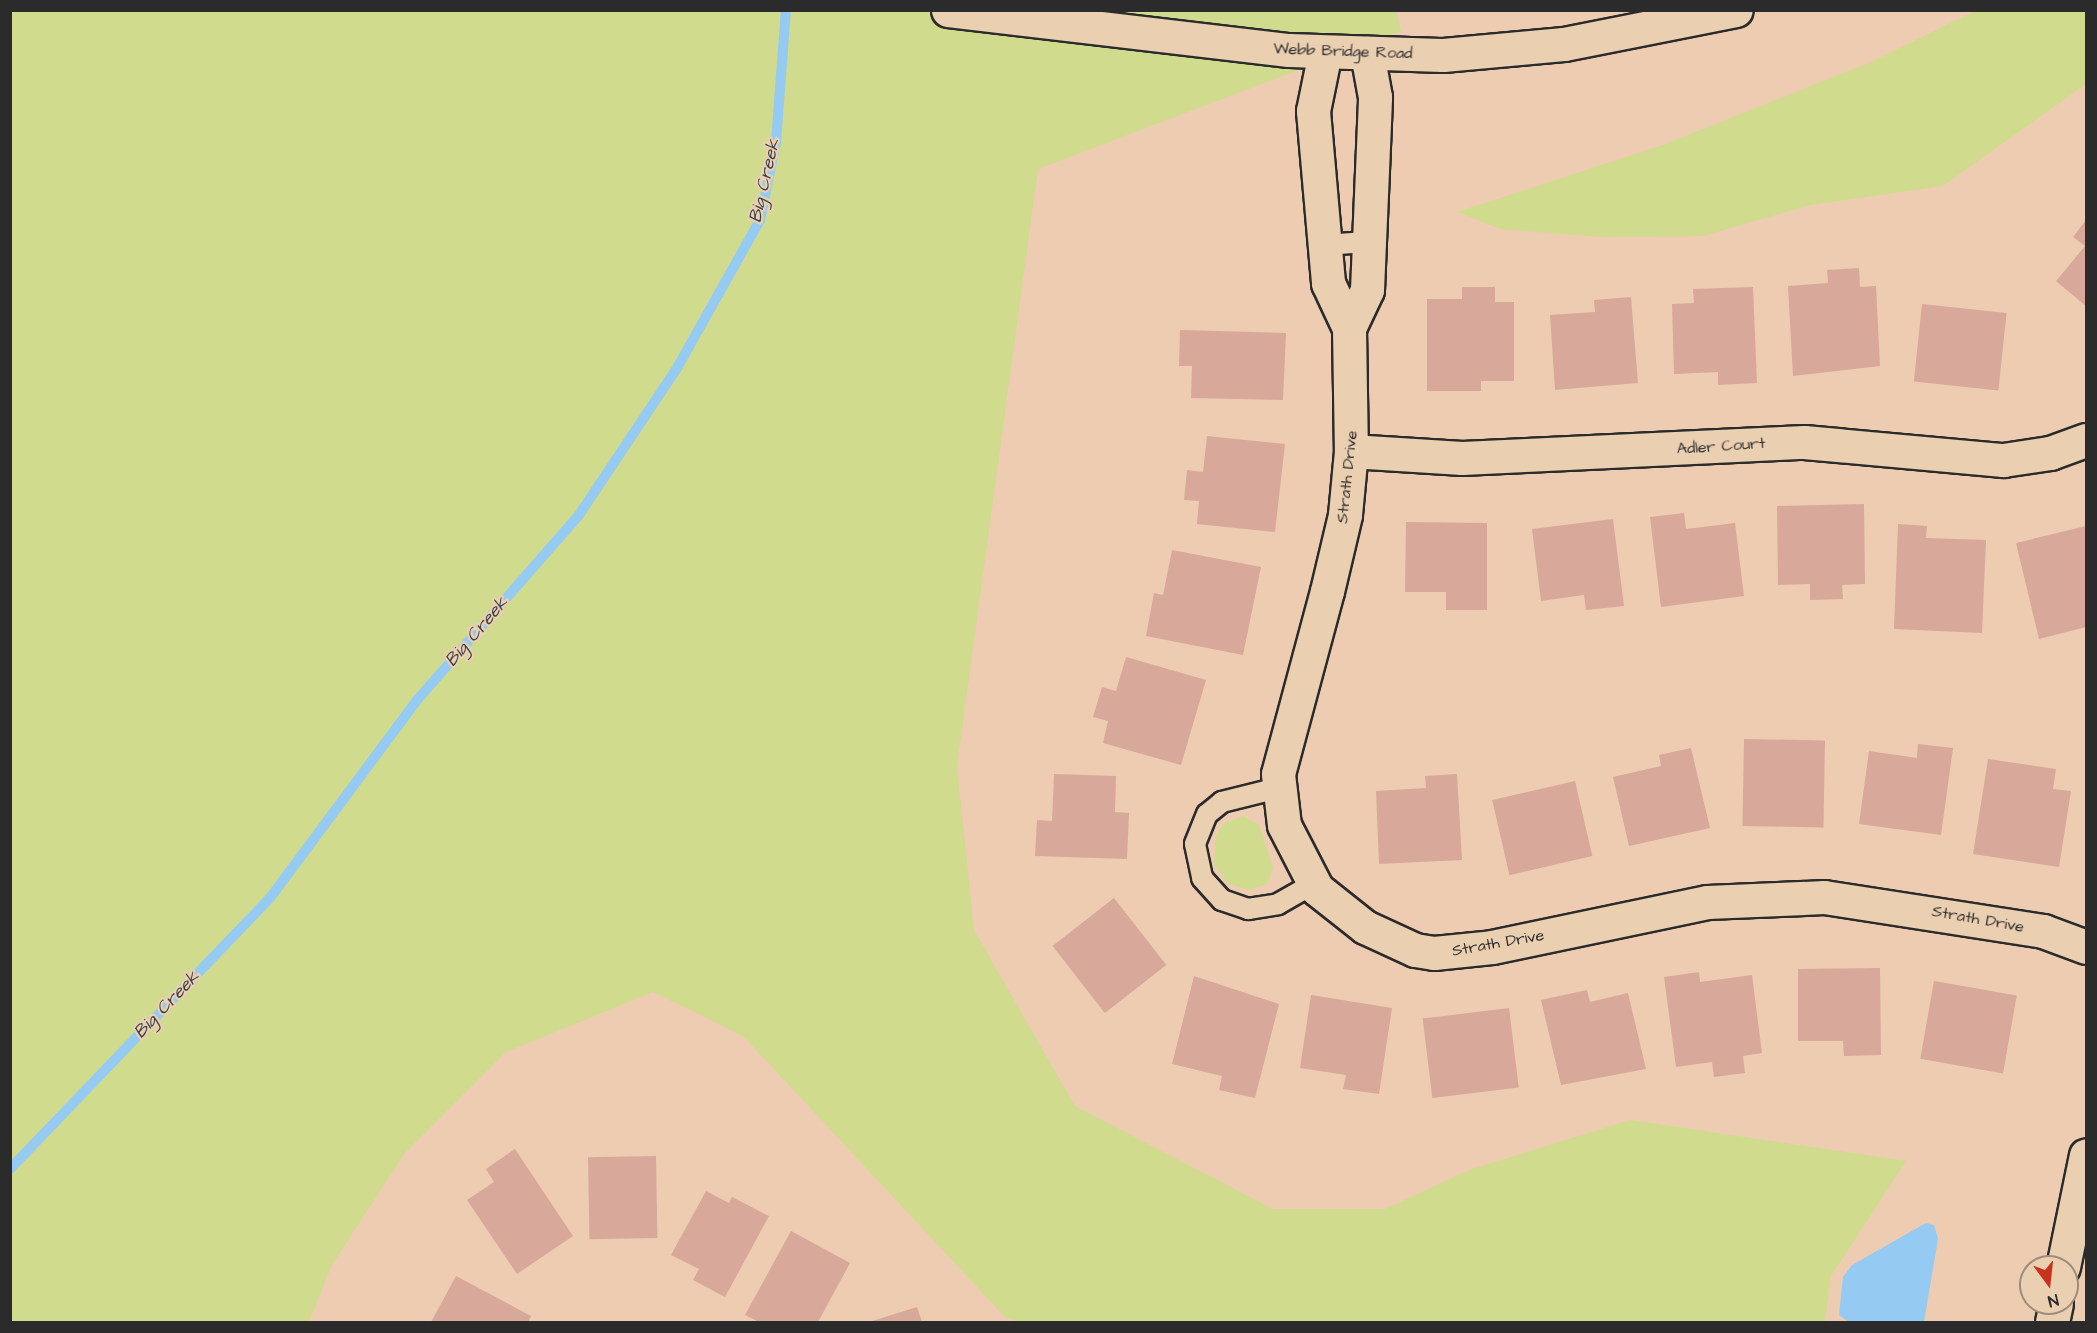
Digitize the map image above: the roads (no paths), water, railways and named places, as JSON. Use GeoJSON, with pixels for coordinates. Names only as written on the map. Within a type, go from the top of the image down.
{"type":"FeatureCollection","features":[{"type":"Feature","properties":{"kind":"street","name":"Webb Bridge Road"},"geometry":{"type":"LineString","coordinates":[[959,12],[1325,52],[1367,53],[1497,52],[1688,23],[1736,10]]}},
{"type":"Feature","properties":{"kind":"street","name":"Strath Drive"},"geometry":{"type":"LineString","coordinates":[[1325,52],[1313,111],[1332,298],[1349,328]]}},
{"type":"Feature","properties":{"kind":"street","name":"Strath Drive"},"geometry":{"type":"LineString","coordinates":[[1367,53],[1375,97],[1366,242],[1366,290],[1349,328],[1351,451],[1345,515],[1284,738],[1278,788],[1284,825],[1313,884],[1365,927],[1407,947],[1434,953],[1492,947],[1707,902],[1824,897],[2043,931],[2086,948]]}},
{"type":"Feature","properties":{"kind":"street","name":"Adler Court"},"geometry":{"type":"LineString","coordinates":[[1351,451],[1462,458],[1804,442],[2003,460],[2050,453],[2086,440]]}},
{"type":"Feature","properties":{"kind":"street"},"geometry":{"type":"LineString","coordinates":[[2065,1255],[2086,1155]]}},
{"type":"Feature","properties":{"kind":"lane"},"geometry":{"type":"LineString","coordinates":[[1325,245],[1366,242]]}},
{"type":"Feature","properties":{"kind":"lane"},"geometry":{"type":"LineString","coordinates":[[1278,788],[1222,802],[1207,814],[1195,844],[1202,878],[1222,900],[1248,909],[1278,904],[1313,884]]}},
{"type":"Feature","properties":{"kind":"water"},"geometry":{"type":"Polygon","coordinates":[[[1926,1223],[1934,1225],[1938,1239],[1924,1322],[1849,1322],[1839,1315],[1843,1277],[1852,1265],[1926,1223]]]}},
{"type":"Feature","properties":{"kind":"waterway","name":"Big Creek"},"geometry":{"type":"LineString","coordinates":[[10,1169],[270,898],[418,699],[579,515],[677,368],[760,220],[776,142],[786,10]]}}]}
